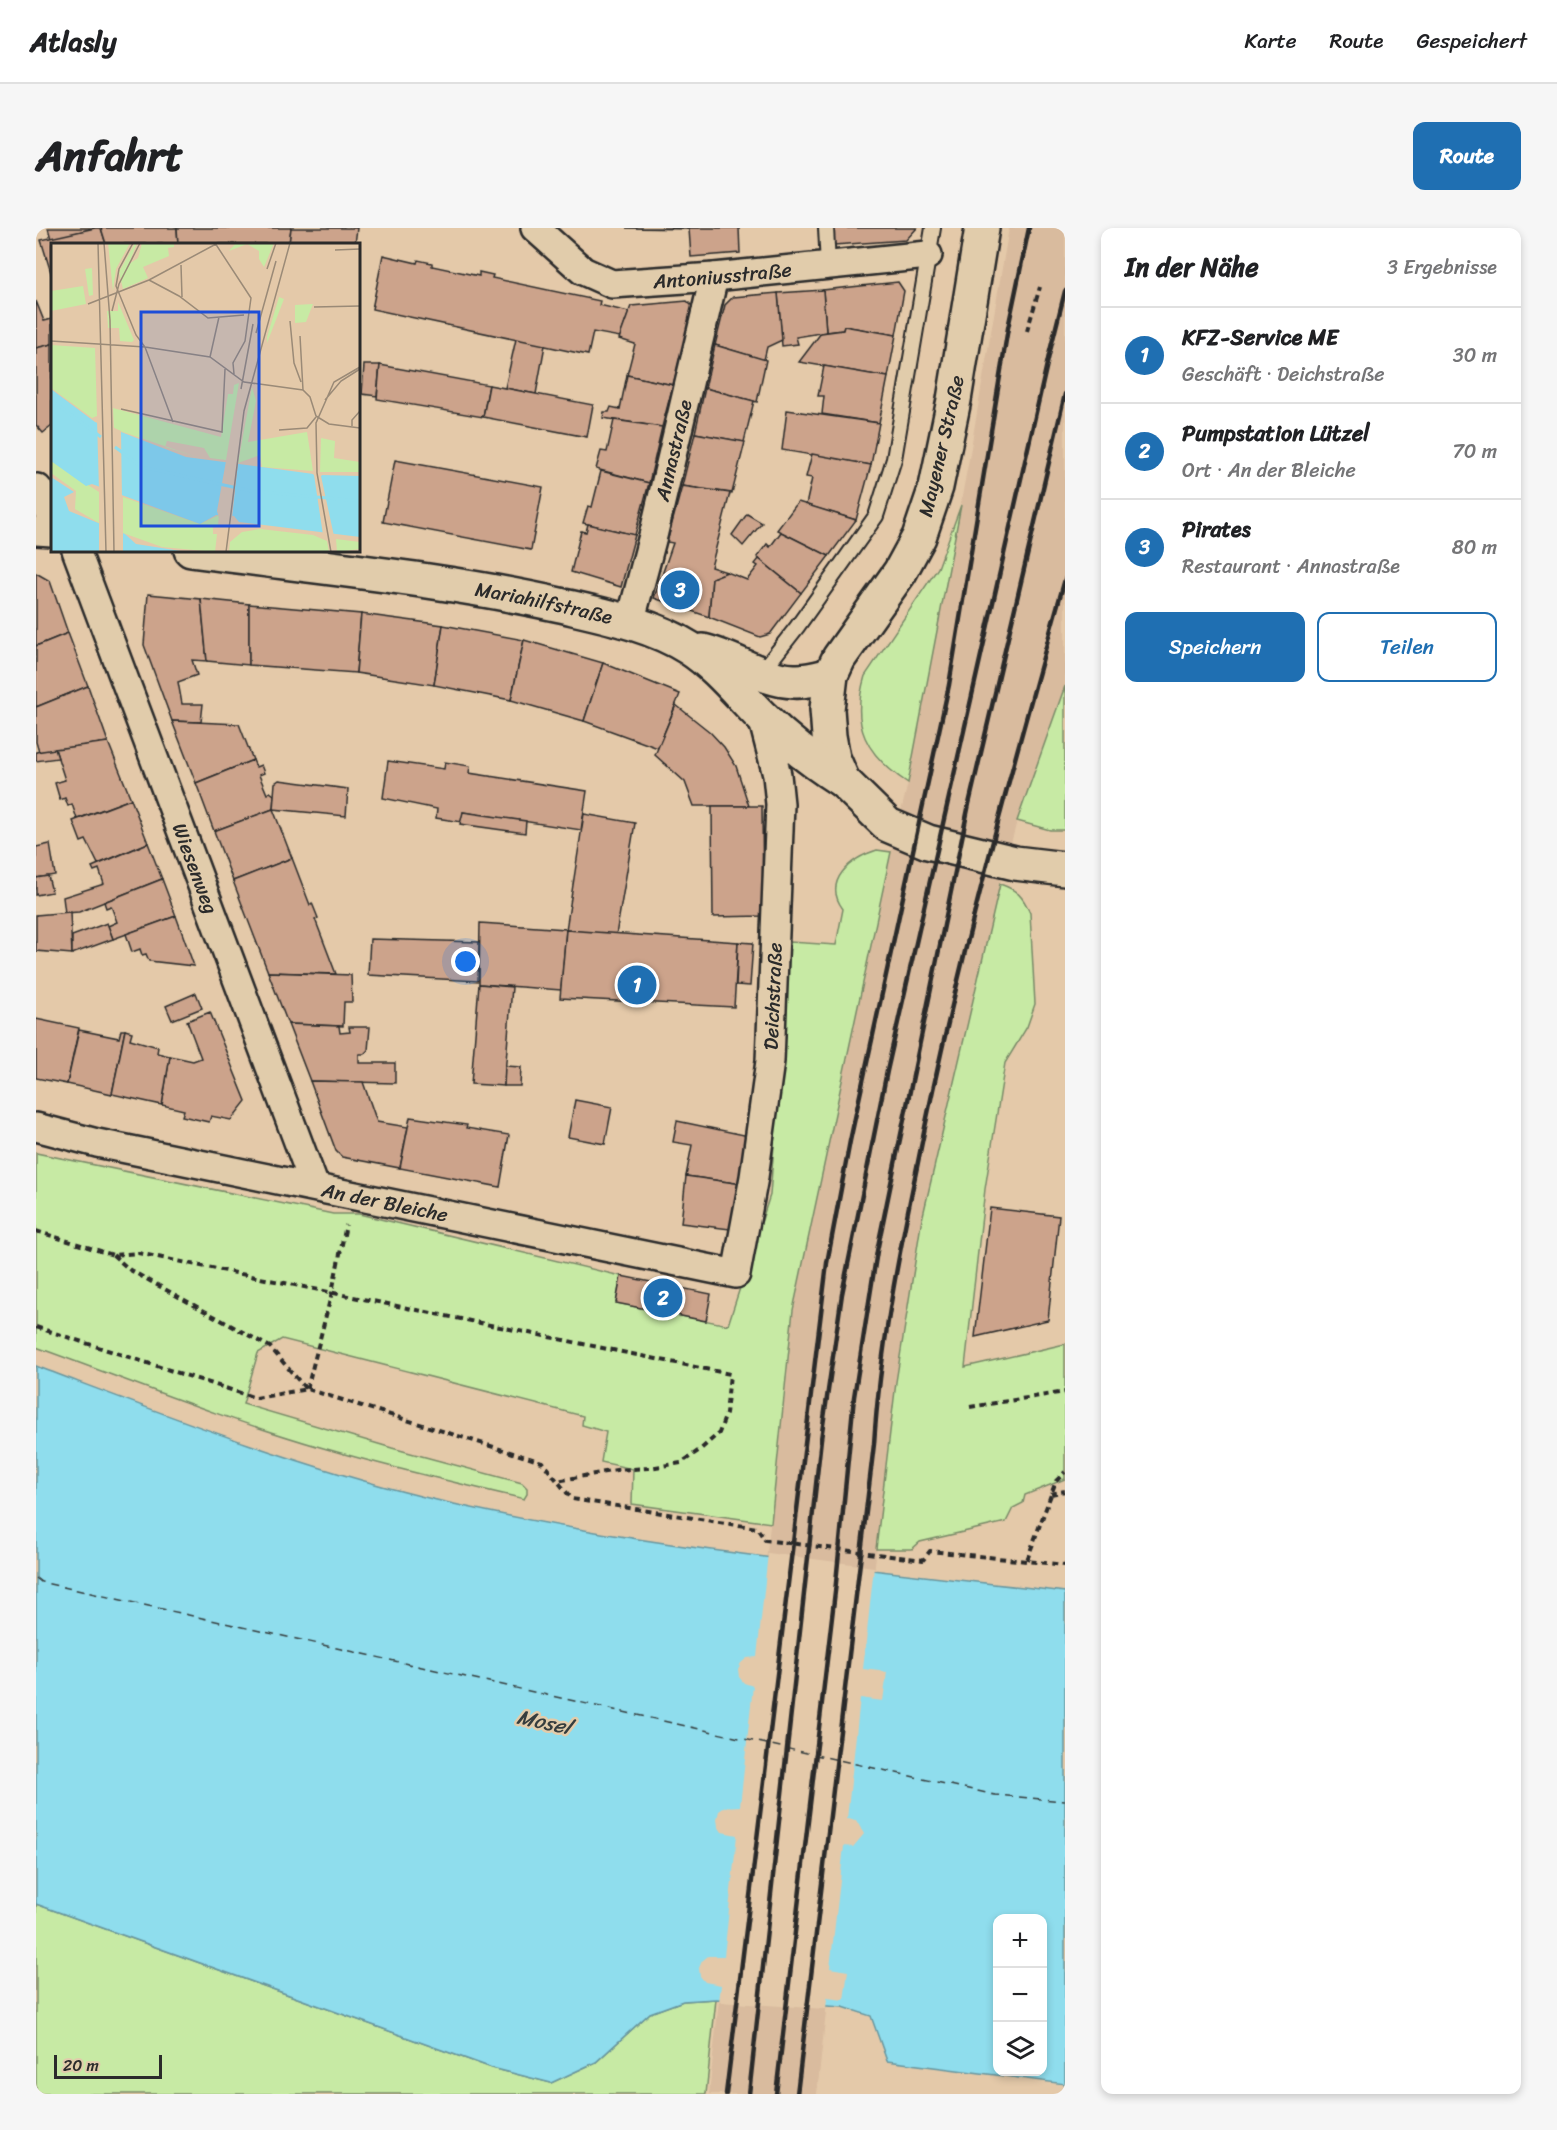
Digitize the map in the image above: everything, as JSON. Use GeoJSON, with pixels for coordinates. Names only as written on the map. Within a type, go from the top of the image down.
{"type":"FeatureCollection","features":[{"type":"Feature","properties":{"kind":"street","name":"Antoniusstraße"},"geometry":{"type":"LineString","coordinates":[[535,228],[583,271],[612,284],[714,277],[928,255]]}},
{"type":"Feature","properties":{"kind":"street","name":"Mayener Straße"},"geometry":{"type":"LineString","coordinates":[[982,228],[954,400],[936,487],[919,537],[900,573],[850,640],[831,675],[827,709],[829,736],[833,758],[843,781],[888,825],[928,842],[1015,863],[1065,869]]}},
{"type":"Feature","properties":{"kind":"street","name":"Annastraße"},"geometry":{"type":"LineString","coordinates":[[630,623],[654,532],[714,277]]}},
{"type":"Feature","properties":{"kind":"street"},"geometry":{"type":"LineString","coordinates":[[36,491],[51,510]]}},
{"type":"Feature","properties":{"kind":"street"},"geometry":{"type":"LineString","coordinates":[[36,531],[51,532]]}},
{"type":"Feature","properties":{"kind":"street","name":"Wiesenweg"},"geometry":{"type":"LineString","coordinates":[[77,552],[315,1187]]}},
{"type":"Feature","properties":{"kind":"street","name":"Mariahilfstraße"},"geometry":{"type":"LineString","coordinates":[[207,552],[473,587],[577,609],[646,628],[690,649],[719,671],[799,752],[843,781]]}},
{"type":"Feature","properties":{"kind":"street"},"geometry":{"type":"LineString","coordinates":[[690,649],[718,655],[776,679],[795,682],[831,675]]}},
{"type":"Feature","properties":{"kind":"street","name":"Deichstraße"},"geometry":{"type":"LineString","coordinates":[[736,1274],[754,1177],[770,1061],[780,804],[777,775],[762,717]]}},
{"type":"Feature","properties":{"kind":"street","name":"An der Bleiche"},"geometry":{"type":"LineString","coordinates":[[36,1127],[97,1143],[736,1274]]}},
{"type":"Feature","properties":{"kind":"lane"},"geometry":{"type":"LineString","coordinates":[[826,228],[828,265]]}},
{"type":"Feature","properties":{"kind":"lane"},"geometry":{"type":"LineString","coordinates":[[761,673],[797,627],[876,516],[894,459],[933,228]]}},
{"type":"Feature","properties":{"kind":"path"},"geometry":{"type":"LineString","coordinates":[[1027,331],[1040,287]]}},
{"type":"Feature","properties":{"kind":"path"},"geometry":{"type":"LineString","coordinates":[[307,1389],[332,1292],[352,1195]]}},
{"type":"Feature","properties":{"kind":"path"},"geometry":{"type":"LineString","coordinates":[[36,1231],[113,1255],[138,1253],[730,1374],[726,1414],[719,1433],[681,1462],[649,1468],[615,1470],[557,1481]]}},
{"type":"Feature","properties":{"kind":"path"},"geometry":{"type":"LineString","coordinates":[[113,1255],[130,1270],[270,1347],[307,1389]]}},
{"type":"Feature","properties":{"kind":"path"},"geometry":{"type":"LineString","coordinates":[[36,1327],[256,1398],[307,1389],[542,1462],[572,1499],[757,1528],[765,1540],[923,1560],[930,1551],[1065,1565]]}},
{"type":"Feature","properties":{"kind":"path"},"geometry":{"type":"LineString","coordinates":[[970,1407],[1065,1392]]}},
{"type":"Feature","properties":{"kind":"path"},"geometry":{"type":"LineString","coordinates":[[1026,1560],[1056,1481],[1065,1472]]}},
{"type":"Feature","properties":{"kind":"path"},"geometry":{"type":"LineString","coordinates":[[1051,1494],[1065,1491]]}},
{"type":"Feature","properties":{"kind":"shaded area"},"geometry":{"type":"Polygon","coordinates":[[[1009,228],[1065,228],[1065,686],[1017,821],[1000,884],[921,1224],[888,1446],[817,2094],[709,2094],[793,1310],[891,852],[908,783],[969,459],[1009,228]]]}},
{"type":"Feature","properties":{"kind":"green space"},"geometry":{"type":"Polygon","coordinates":[[[961,505],[908,783],[881,762],[865,738],[859,710],[861,694],[865,676],[938,568],[961,505]]]}},
{"type":"Feature","properties":{"kind":"green space"},"geometry":{"type":"Polygon","coordinates":[[[1065,686],[1065,830],[1050,830],[1017,821],[1065,686]]]}},
{"type":"Feature","properties":{"kind":"green space"},"geometry":{"type":"Polygon","coordinates":[[[877,850],[891,852],[793,1310],[771,1523],[632,1504],[633,1469],[601,1462],[606,1432],[582,1425],[583,1416],[282,1339],[258,1353],[243,1404],[522,1483],[527,1488],[524,1499],[396,1468],[284,1436],[36,1347],[36,1153],[333,1214],[359,1214],[621,1276],[616,1303],[728,1325],[770,1195],[790,942],[836,945],[843,909],[837,899],[838,880],[849,865],[877,850]]]}},
{"type":"Feature","properties":{"kind":"green space"},"geometry":{"type":"Polygon","coordinates":[[[1000,884],[1019,894],[1030,913],[1035,1004],[1027,1027],[1005,1063],[985,1189],[965,1367],[1065,1344],[1065,1479],[1025,1495],[1023,1503],[1013,1508],[1006,1522],[920,1542],[912,1549],[876,1549],[896,1382],[921,1224],[1000,884]]]}},
{"type":"Feature","properties":{"kind":"green space"},"geometry":{"type":"Polygon","coordinates":[[[36,1904],[492,2068],[551,2083],[596,2062],[650,2013],[683,2001],[716,1999],[706,2094],[36,2094],[36,1904]]]}},
{"type":"Feature","properties":{"kind":"water","name":"Mosel"},"geometry":{"type":"Polygon","coordinates":[[[36,1366],[277,1454],[374,1484],[503,1515],[663,1543],[743,1554],[1065,1592],[1065,2084],[1003,2076],[1047,2076],[1047,1914],[993,1914],[993,2075],[887,2061],[871,2016],[843,2007],[716,1999],[683,2001],[650,2013],[596,2062],[551,2083],[492,2068],[36,1904],[36,1366]]]}},
{"type":"Feature","properties":{"kind":"pier"},"geometry":{"type":"Polygon","coordinates":[[[768,1553],[874,1567],[863,1669],[887,1672],[883,1701],[860,1698],[847,1819],[856,1820],[864,1834],[853,1847],[844,1846],[830,1968],[848,1971],[844,2000],[827,1998],[826,2009],[719,2002],[721,1985],[705,1982],[700,1976],[699,1968],[708,1956],[724,1956],[737,1835],[722,1832],[717,1819],[719,1811],[725,1807],[740,1806],[753,1686],[744,1683],[739,1677],[738,1669],[747,1658],[757,1657],[768,1553]]]}},
{"type":"Feature","properties":{"kind":"building"},"geometry":{"type":"Polygon","coordinates":[[[48,228],[95,228],[51,239],[48,228]]]}},
{"type":"Feature","properties":{"kind":"building"},"geometry":{"type":"Polygon","coordinates":[[[101,228],[106,243],[51,243],[51,273],[41,240],[101,228]]]}},
{"type":"Feature","properties":{"kind":"building"},"geometry":{"type":"Polygon","coordinates":[[[101,228],[177,228],[178,243],[106,243],[101,228]]]}},
{"type":"Feature","properties":{"kind":"building"},"geometry":{"type":"Polygon","coordinates":[[[177,228],[291,228],[289,243],[178,243],[177,228]]]}},
{"type":"Feature","properties":{"kind":"building"},"geometry":{"type":"Polygon","coordinates":[[[291,228],[357,228],[355,243],[289,243],[291,228]]]}},
{"type":"Feature","properties":{"kind":"building"},"geometry":{"type":"Polygon","coordinates":[[[626,228],[739,228],[740,253],[691,257],[689,229],[626,228]]]}},
{"type":"Feature","properties":{"kind":"building"},"geometry":{"type":"Polygon","coordinates":[[[834,228],[917,228],[906,240],[834,245],[834,228]]]}},
{"type":"Feature","properties":{"kind":"building"},"geometry":{"type":"Polygon","coordinates":[[[383,255],[417,263],[418,260],[432,263],[432,266],[479,276],[479,272],[493,275],[492,278],[600,301],[599,305],[629,312],[620,337],[593,332],[588,355],[372,309],[383,255]]]}},
{"type":"Feature","properties":{"kind":"building"},"geometry":{"type":"Polygon","coordinates":[[[898,282],[904,291],[896,335],[844,326],[843,330],[826,332],[823,290],[898,282]]]}},
{"type":"Feature","properties":{"kind":"building"},"geometry":{"type":"Polygon","coordinates":[[[823,290],[826,332],[796,337],[798,344],[782,346],[778,293],[823,290]]]}},
{"type":"Feature","properties":{"kind":"building"},"geometry":{"type":"Polygon","coordinates":[[[778,293],[782,340],[767,347],[764,360],[715,345],[725,305],[733,297],[778,293]]]}},
{"type":"Feature","properties":{"kind":"building"},"geometry":{"type":"Polygon","coordinates":[[[36,301],[44,321],[51,319],[51,344],[36,348],[36,301]]]}},
{"type":"Feature","properties":{"kind":"building"},"geometry":{"type":"Polygon","coordinates":[[[687,301],[693,307],[673,385],[627,375],[635,344],[619,339],[631,306],[687,301]]]}},
{"type":"Feature","properties":{"kind":"building"},"geometry":{"type":"Polygon","coordinates":[[[844,326],[896,335],[888,377],[799,362],[821,333],[843,330],[844,326]]]}},
{"type":"Feature","properties":{"kind":"building"},"geometry":{"type":"Polygon","coordinates":[[[516,339],[545,345],[536,394],[505,388],[516,339]]]}},
{"type":"Feature","properties":{"kind":"building"},"geometry":{"type":"Polygon","coordinates":[[[51,344],[51,427],[43,433],[36,425],[36,348],[51,344]]]}},
{"type":"Feature","properties":{"kind":"building"},"geometry":{"type":"Polygon","coordinates":[[[715,345],[766,360],[757,402],[705,388],[715,345]]]}},
{"type":"Feature","properties":{"kind":"building"},"geometry":{"type":"Polygon","coordinates":[[[364,365],[380,365],[377,396],[362,394],[364,365]]]}},
{"type":"Feature","properties":{"kind":"building"},"geometry":{"type":"Polygon","coordinates":[[[380,365],[489,385],[483,417],[377,399],[380,365]]]}},
{"type":"Feature","properties":{"kind":"building"},"geometry":{"type":"Polygon","coordinates":[[[824,366],[888,377],[879,423],[822,414],[824,396],[818,396],[824,366]]]}},
{"type":"Feature","properties":{"kind":"building"},"geometry":{"type":"Polygon","coordinates":[[[627,375],[673,385],[662,427],[603,418],[604,412],[609,412],[611,407],[620,409],[627,375]]]}},
{"type":"Feature","properties":{"kind":"building"},"geometry":{"type":"Polygon","coordinates":[[[489,385],[593,405],[587,437],[483,417],[489,385]]]}},
{"type":"Feature","properties":{"kind":"building"},"geometry":{"type":"Polygon","coordinates":[[[705,388],[754,401],[744,442],[695,433],[705,388]]]}},
{"type":"Feature","properties":{"kind":"building"},"geometry":{"type":"Polygon","coordinates":[[[787,410],[879,423],[871,465],[782,450],[787,410]]]}},
{"type":"Feature","properties":{"kind":"building"},"geometry":{"type":"Polygon","coordinates":[[[614,420],[662,427],[649,483],[596,469],[601,451],[607,452],[614,420]]]}},
{"type":"Feature","properties":{"kind":"building"},"geometry":{"type":"Polygon","coordinates":[[[695,433],[745,442],[732,493],[682,486],[695,433]]]}},
{"type":"Feature","properties":{"kind":"building"},"geometry":{"type":"Polygon","coordinates":[[[812,454],[871,465],[856,520],[806,505],[812,478],[806,477],[812,454]]]}},
{"type":"Feature","properties":{"kind":"building"},"geometry":{"type":"Polygon","coordinates":[[[395,460],[543,487],[531,550],[383,522],[395,460]]]}},
{"type":"Feature","properties":{"kind":"building"},"geometry":{"type":"Polygon","coordinates":[[[601,471],[649,483],[635,535],[583,523],[588,506],[592,507],[601,471]]]}},
{"type":"Feature","properties":{"kind":"building"},"geometry":{"type":"Polygon","coordinates":[[[682,486],[730,493],[711,567],[727,572],[712,578],[709,617],[654,598],[673,543],[667,542],[682,486]]]}},
{"type":"Feature","properties":{"kind":"building"},"geometry":{"type":"Polygon","coordinates":[[[798,502],[856,520],[829,556],[777,530],[798,502]]]}},
{"type":"Feature","properties":{"kind":"building"},"geometry":{"type":"Polygon","coordinates":[[[747,514],[762,523],[743,546],[732,535],[747,514]]]}},
{"type":"Feature","properties":{"kind":"building"},"geometry":{"type":"Polygon","coordinates":[[[588,524],[635,535],[621,587],[571,572],[581,531],[586,532],[588,524]]]}},
{"type":"Feature","properties":{"kind":"building"},"geometry":{"type":"Polygon","coordinates":[[[781,532],[829,556],[801,593],[757,557],[767,544],[770,547],[781,532]]]}},
{"type":"Feature","properties":{"kind":"building"},"geometry":{"type":"Polygon","coordinates":[[[759,559],[801,593],[770,634],[760,637],[709,617],[712,578],[727,572],[747,580],[758,566],[755,564],[759,559]]]}},
{"type":"Feature","properties":{"kind":"building"},"geometry":{"type":"Polygon","coordinates":[[[36,573],[50,581],[68,633],[36,646],[36,573]]]}},
{"type":"Feature","properties":{"kind":"building"},"geometry":{"type":"Polygon","coordinates":[[[148,594],[201,599],[207,661],[192,660],[197,675],[178,682],[182,704],[203,704],[201,722],[172,721],[144,645],[148,594]]]}},
{"type":"Feature","properties":{"kind":"building"},"geometry":{"type":"Polygon","coordinates":[[[201,599],[249,604],[249,665],[207,661],[201,599]]]}},
{"type":"Feature","properties":{"kind":"building"},"geometry":{"type":"Polygon","coordinates":[[[249,604],[361,614],[356,673],[249,665],[249,604]]]}},
{"type":"Feature","properties":{"kind":"building"},"geometry":{"type":"Polygon","coordinates":[[[361,614],[443,625],[434,685],[356,673],[361,614]]]}},
{"type":"Feature","properties":{"kind":"building"},"geometry":{"type":"Polygon","coordinates":[[[443,625],[524,640],[511,700],[434,685],[443,625]]]}},
{"type":"Feature","properties":{"kind":"building"},"geometry":{"type":"Polygon","coordinates":[[[68,633],[88,686],[36,707],[36,646],[68,633]]]}},
{"type":"Feature","properties":{"kind":"building"},"geometry":{"type":"Polygon","coordinates":[[[524,640],[603,663],[584,721],[511,700],[524,640]]]}},
{"type":"Feature","properties":{"kind":"building"},"geometry":{"type":"Polygon","coordinates":[[[603,663],[680,694],[658,748],[584,721],[603,663]]]}},
{"type":"Feature","properties":{"kind":"building"},"geometry":{"type":"Polygon","coordinates":[[[88,686],[108,742],[39,752],[36,742],[36,707],[88,686]]]}},
{"type":"Feature","properties":{"kind":"building"},"geometry":{"type":"Polygon","coordinates":[[[676,705],[710,732],[724,747],[736,766],[749,806],[694,806],[685,782],[655,755],[676,705]]]}},
{"type":"Feature","properties":{"kind":"building"},"geometry":{"type":"Polygon","coordinates":[[[172,721],[239,724],[253,760],[196,783],[172,721]]]}},
{"type":"Feature","properties":{"kind":"building"},"geometry":{"type":"Polygon","coordinates":[[[108,742],[131,799],[77,819],[72,804],[68,806],[65,798],[60,800],[55,783],[65,780],[55,749],[108,742]]]}},
{"type":"Feature","properties":{"kind":"building"},"geometry":{"type":"Polygon","coordinates":[[[55,749],[58,758],[36,761],[36,752],[55,749]]]}},
{"type":"Feature","properties":{"kind":"building"},"geometry":{"type":"Polygon","coordinates":[[[253,760],[256,767],[261,765],[264,773],[259,775],[267,794],[270,792],[274,795],[273,809],[214,831],[196,783],[253,760]]]}},
{"type":"Feature","properties":{"kind":"building"},"geometry":{"type":"Polygon","coordinates":[[[388,761],[444,769],[445,762],[470,766],[469,773],[587,791],[581,830],[463,812],[462,822],[436,818],[437,809],[383,798],[388,761]]]}},
{"type":"Feature","properties":{"kind":"building"},"geometry":{"type":"Polygon","coordinates":[[[279,780],[348,789],[346,816],[273,809],[275,783],[279,780]]]}},
{"type":"Feature","properties":{"kind":"building"},"geometry":{"type":"Polygon","coordinates":[[[131,799],[148,843],[98,864],[86,840],[81,842],[73,821],[131,799]]]}},
{"type":"Feature","properties":{"kind":"building"},"geometry":{"type":"Polygon","coordinates":[[[712,806],[762,806],[763,916],[713,917],[712,806]]]}},
{"type":"Feature","properties":{"kind":"building"},"geometry":{"type":"Polygon","coordinates":[[[273,809],[292,858],[233,881],[214,831],[273,809]]]}},
{"type":"Feature","properties":{"kind":"building"},"geometry":{"type":"Polygon","coordinates":[[[463,812],[526,821],[525,833],[460,824],[463,812]]]}},
{"type":"Feature","properties":{"kind":"building"},"geometry":{"type":"Polygon","coordinates":[[[584,814],[635,823],[616,935],[566,930],[584,814]]]}},
{"type":"Feature","properties":{"kind":"building"},"geometry":{"type":"Polygon","coordinates":[[[148,843],[162,879],[79,912],[65,913],[63,897],[104,884],[99,869],[94,871],[92,867],[148,843]]]}},
{"type":"Feature","properties":{"kind":"building"},"geometry":{"type":"Polygon","coordinates":[[[50,844],[55,875],[36,878],[36,847],[50,844]]]}},
{"type":"Feature","properties":{"kind":"building"},"geometry":{"type":"Polygon","coordinates":[[[292,858],[310,905],[312,903],[318,918],[315,919],[336,974],[268,972],[233,881],[292,858]]]}},
{"type":"Feature","properties":{"kind":"building"},"geometry":{"type":"Polygon","coordinates":[[[48,876],[52,892],[36,895],[36,878],[48,876]]]}},
{"type":"Feature","properties":{"kind":"building"},"geometry":{"type":"Polygon","coordinates":[[[162,879],[176,916],[113,939],[108,926],[117,922],[111,906],[106,908],[104,902],[162,879]]]}},
{"type":"Feature","properties":{"kind":"building"},"geometry":{"type":"Polygon","coordinates":[[[70,912],[72,954],[36,951],[36,915],[70,912]]]}},
{"type":"Feature","properties":{"kind":"building"},"geometry":{"type":"Polygon","coordinates":[[[176,916],[194,966],[149,961],[146,954],[142,955],[140,949],[132,952],[126,934],[176,916]]]}},
{"type":"Feature","properties":{"kind":"building"},"geometry":{"type":"Polygon","coordinates":[[[107,923],[113,939],[72,954],[72,936],[107,923]]]}},
{"type":"Feature","properties":{"kind":"building"},"geometry":{"type":"Polygon","coordinates":[[[480,923],[566,929],[561,990],[479,984],[480,923]]]}},
{"type":"Feature","properties":{"kind":"building"},"geometry":{"type":"Polygon","coordinates":[[[566,930],[738,942],[734,1007],[560,998],[566,930]]]}},
{"type":"Feature","properties":{"kind":"building"},"geometry":{"type":"Polygon","coordinates":[[[370,939],[479,942],[478,981],[368,975],[370,939]]]}},
{"type":"Feature","properties":{"kind":"building"},"geometry":{"type":"Polygon","coordinates":[[[738,942],[753,943],[750,986],[736,985],[738,942]]]}},
{"type":"Feature","properties":{"kind":"building"},"geometry":{"type":"Polygon","coordinates":[[[268,972],[351,975],[352,1002],[344,1002],[343,1026],[288,1024],[268,972]]]}},
{"type":"Feature","properties":{"kind":"building"},"geometry":{"type":"Polygon","coordinates":[[[479,984],[512,987],[504,1086],[471,1084],[479,984]]]}},
{"type":"Feature","properties":{"kind":"building"},"geometry":{"type":"Polygon","coordinates":[[[196,993],[202,1008],[172,1020],[166,1006],[196,993]]]}},
{"type":"Feature","properties":{"kind":"building"},"geometry":{"type":"Polygon","coordinates":[[[210,1012],[246,1101],[231,1120],[211,1116],[209,1122],[182,1116],[184,1110],[162,1105],[170,1056],[193,1061],[201,1058],[187,1021],[210,1012]]]}},
{"type":"Feature","properties":{"kind":"building"},"geometry":{"type":"Polygon","coordinates":[[[36,1019],[79,1028],[67,1084],[36,1078],[36,1019]]]}},
{"type":"Feature","properties":{"kind":"building"},"geometry":{"type":"Polygon","coordinates":[[[288,1024],[339,1026],[340,1033],[350,1032],[349,1027],[370,1027],[368,1050],[364,1054],[359,1054],[359,1063],[395,1063],[395,1083],[310,1081],[288,1024]]]}},
{"type":"Feature","properties":{"kind":"building"},"geometry":{"type":"Polygon","coordinates":[[[79,1030],[119,1038],[121,1030],[125,1030],[112,1094],[67,1084],[79,1030]]]}},
{"type":"Feature","properties":{"kind":"building"},"geometry":{"type":"Polygon","coordinates":[[[125,1030],[132,1032],[130,1039],[158,1047],[157,1053],[170,1056],[162,1105],[112,1094],[125,1030]]]}},
{"type":"Feature","properties":{"kind":"building"},"geometry":{"type":"Polygon","coordinates":[[[505,1066],[521,1067],[520,1086],[504,1086],[505,1066]]]}},
{"type":"Feature","properties":{"kind":"building"},"geometry":{"type":"Polygon","coordinates":[[[310,1081],[363,1082],[377,1122],[408,1127],[400,1168],[342,1157],[336,1151],[310,1081]]]}},
{"type":"Feature","properties":{"kind":"building"},"geometry":{"type":"Polygon","coordinates":[[[575,1100],[612,1107],[605,1144],[568,1137],[575,1100]]]}},
{"type":"Feature","properties":{"kind":"building"},"geometry":{"type":"Polygon","coordinates":[[[410,1117],[467,1125],[466,1128],[509,1135],[500,1187],[400,1168],[410,1117]]]}},
{"type":"Feature","properties":{"kind":"building"},"geometry":{"type":"Polygon","coordinates":[[[677,1121],[749,1136],[742,1184],[686,1176],[692,1145],[673,1142],[677,1121]]]}},
{"type":"Feature","properties":{"kind":"building"},"geometry":{"type":"Polygon","coordinates":[[[686,1176],[742,1184],[738,1230],[681,1223],[686,1176]]]}},
{"type":"Feature","properties":{"kind":"building"},"geometry":{"type":"Polygon","coordinates":[[[990,1208],[1059,1216],[1048,1320],[975,1337],[990,1208]]]}},
{"type":"Feature","properties":{"kind":"building"},"geometry":{"type":"Polygon","coordinates":[[[621,1276],[711,1294],[706,1321],[616,1303],[621,1276]]]}},
{"type":"Feature","properties":{"kind":"ferry route"},"geometry":{"type":"LineString","coordinates":[[36,1578],[41,1582],[995,1795],[1065,1801]]}},
{"type":"Feature","properties":{"kind":"railway"},"geometry":{"type":"LineString","coordinates":[[726,2094],[827,1263],[850,1141],[949,685],[1008,328],[1029,228]]}},
{"type":"Feature","properties":{"kind":"railway"},"geometry":{"type":"LineString","coordinates":[[749,2094],[821,1439],[842,1294],[887,1071],[1065,291]]}},
{"type":"Feature","properties":{"kind":"railway"},"geometry":{"type":"LineString","coordinates":[[776,2094],[836,1583],[854,1397],[877,1251],[969,804],[1065,394]]}},
{"type":"Feature","properties":{"kind":"railway"},"geometry":{"type":"LineString","coordinates":[[797,2094],[885,1339],[897,1270],[932,1093],[966,945],[1065,579]]}},
{"type":"Feature","properties":{"kind":"place","name":"Pirates"},"geometry":{"type":"Point","coordinates":[680,590]}},
{"type":"Feature","properties":{"kind":"place","name":"KFZ-Service ME"},"geometry":{"type":"Point","coordinates":[637,985]}},
{"type":"Feature","properties":{"kind":"place","name":"Pumpstation Lützel"},"geometry":{"type":"Point","coordinates":[663,1298]}}]}
